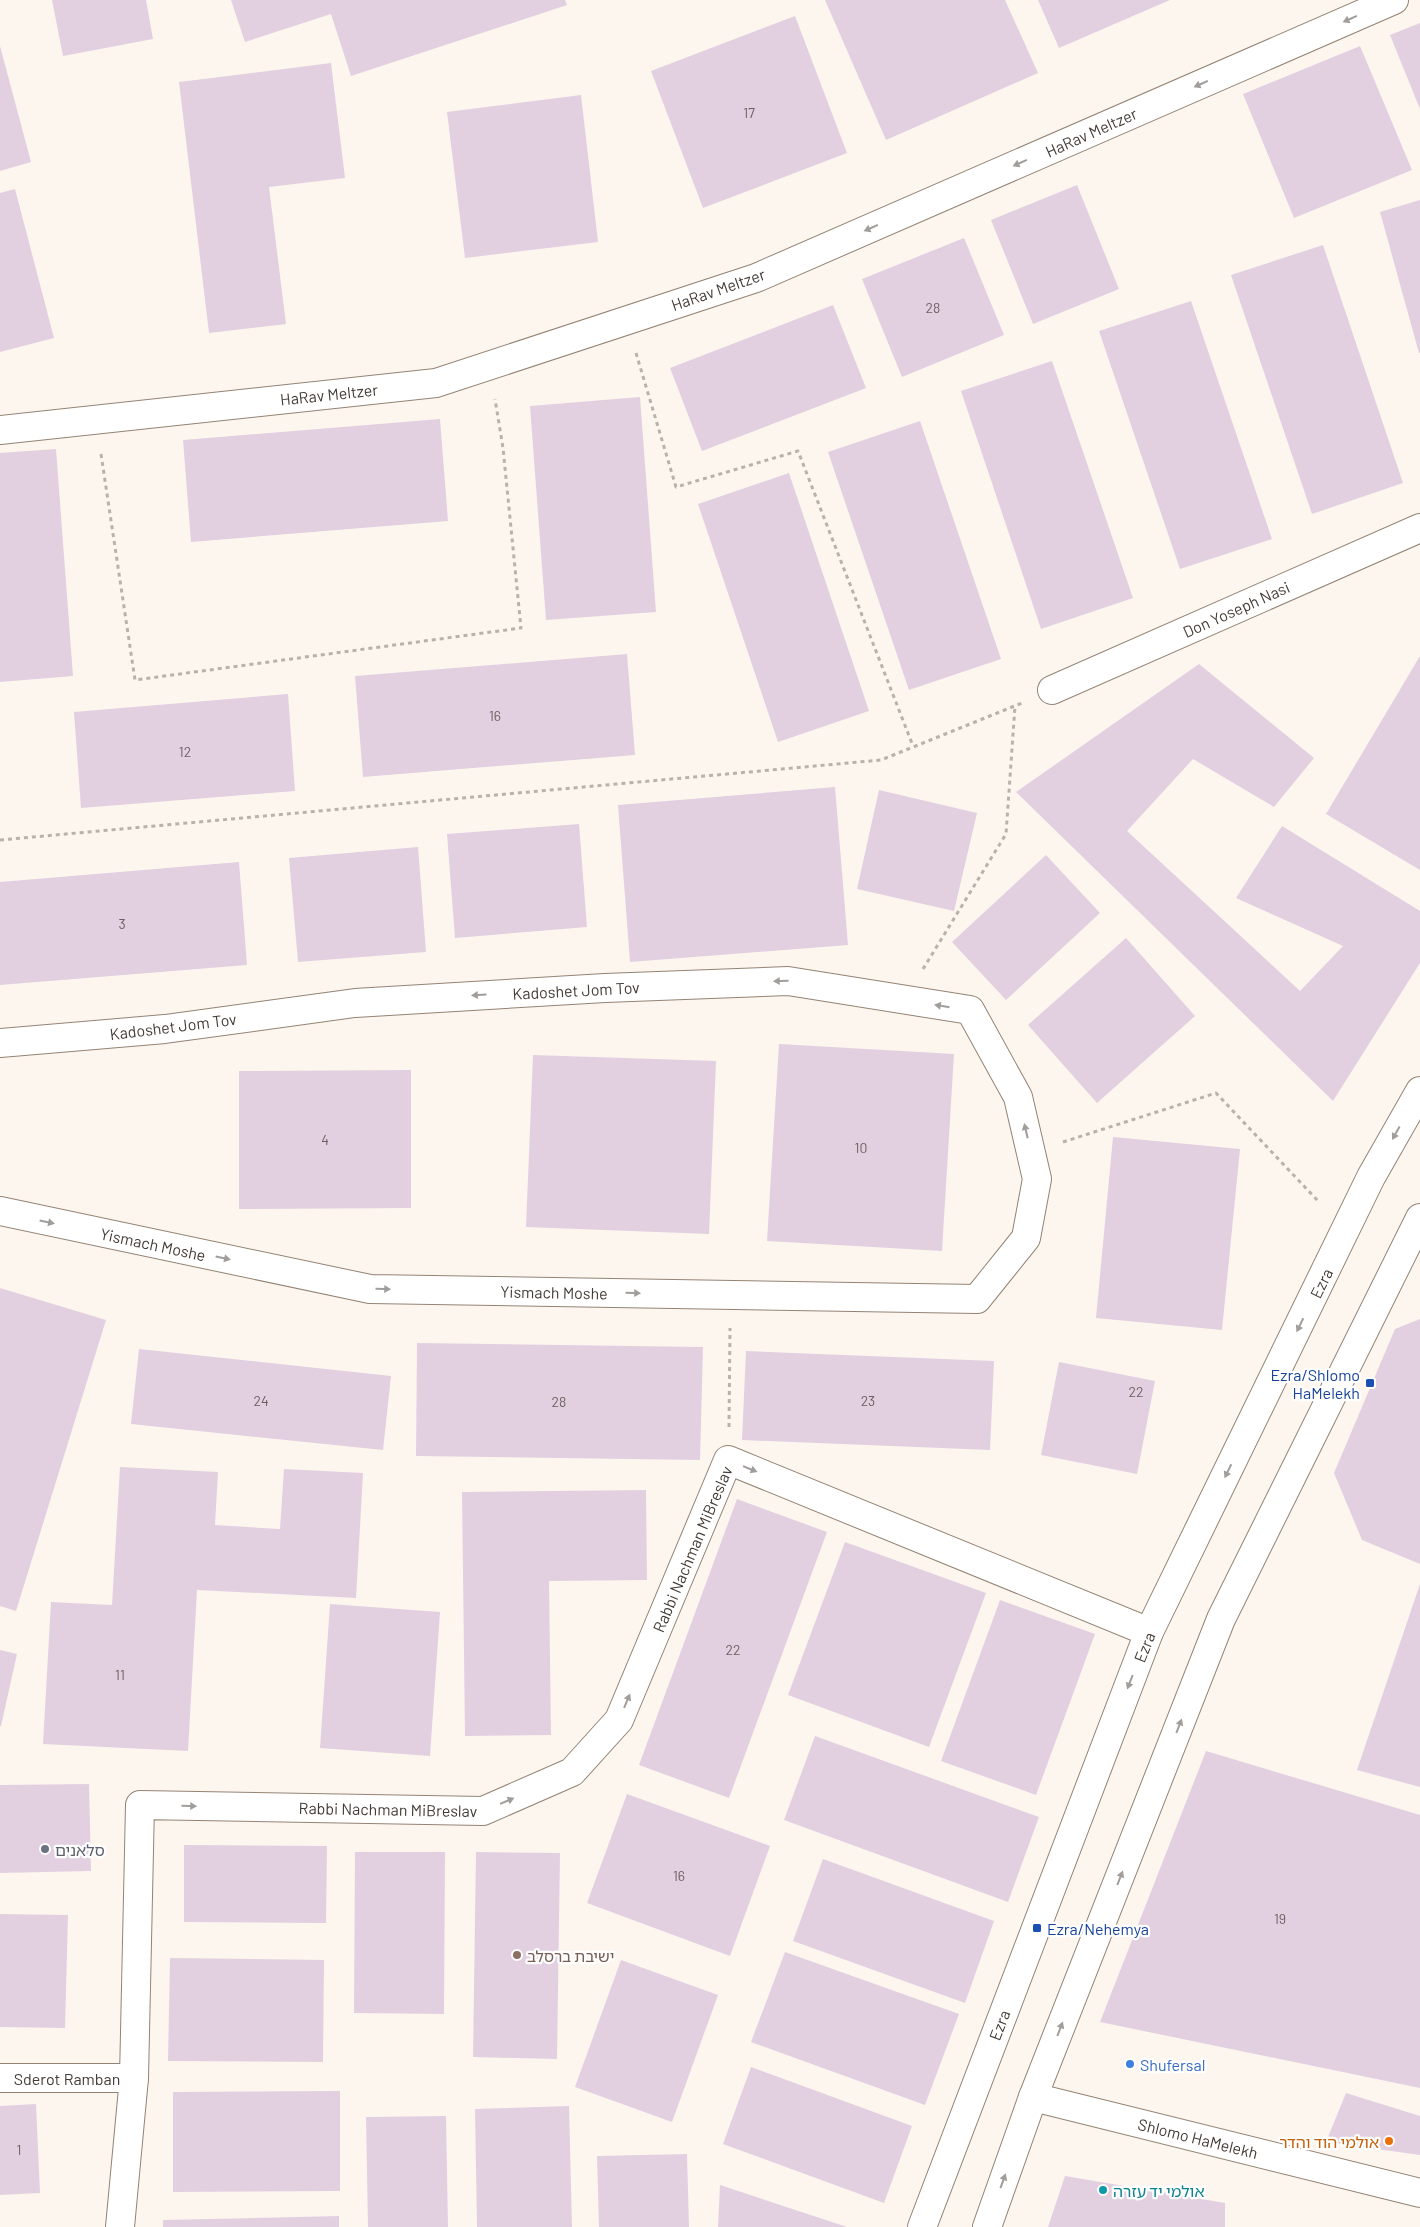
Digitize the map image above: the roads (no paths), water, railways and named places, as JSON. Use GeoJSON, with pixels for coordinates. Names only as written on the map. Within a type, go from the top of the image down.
{"type":"FeatureCollection","features":[{"type":"Feature","properties":{"kind":"street","name":"HaRav Meltzer"},"geometry":{"type":"LineString","coordinates":[[0,430],[436,383],[756,278],[1394,0]]}},
{"type":"Feature","properties":{"kind":"street","name":"Don Yoseph Nasi"},"geometry":{"type":"LineString","coordinates":[[1052,690],[1420,528]]}},
{"type":"Feature","properties":{"kind":"street","name":"Kadoshet Jom Tov"},"geometry":{"type":"LineString","coordinates":[[0,1043],[165,1029],[355,1003],[605,988],[788,981],[970,1010],[1018,1097],[1037,1178]]}},
{"type":"Feature","properties":{"kind":"street","name":"Ezra"},"geometry":{"type":"LineString","coordinates":[[922,2227],[1150,1632],[1371,1178],[1420,1091]]}},
{"type":"Feature","properties":{"kind":"street","name":"Yismach Moshe"},"geometry":{"type":"LineString","coordinates":[[0,1211],[370,1289],[977,1299],[1026,1238],[1037,1178]]}},
{"type":"Feature","properties":{"kind":"street"},"geometry":{"type":"LineString","coordinates":[[987,2227],[1033,2097],[1221,1619],[1420,1218]]}},
{"type":"Feature","properties":{"kind":"street","name":"Rabbi Nachman MiBreslav"},"geometry":{"type":"LineString","coordinates":[[120,2227],[134,2078],[140,1805],[483,1811],[572,1772],[619,1720],[728,1460],[1150,1632]]}},
{"type":"Feature","properties":{"kind":"street","name":"Sderot Ramban"},"geometry":{"type":"LineString","coordinates":[[0,2078],[134,2078]]}},
{"type":"Feature","properties":{"kind":"street","name":"Shlomo HaMelekh"},"geometry":{"type":"LineString","coordinates":[[1033,2097],[1420,2193]]}},
{"type":"Feature","properties":{"kind":"place","name":"Ezra/Shlomo HaMelekh"},"geometry":{"type":"Point","coordinates":[1370,1383]}},
{"type":"Feature","properties":{"kind":"place","name":"סלאנים"},"geometry":{"type":"Point","coordinates":[45,1849]}},
{"type":"Feature","properties":{"kind":"place","name":"Ezra/Nehemya"},"geometry":{"type":"Point","coordinates":[1037,1928]}},
{"type":"Feature","properties":{"kind":"place","name":"ישיבת ברסלב"},"geometry":{"type":"Point","coordinates":[517,1955]}},
{"type":"Feature","properties":{"kind":"place","name":"Shufersal"},"geometry":{"type":"Point","coordinates":[1130,2064]}},
{"type":"Feature","properties":{"kind":"place","name":"אולמי הוד והדר"},"geometry":{"type":"Point","coordinates":[1389,2141]}},
{"type":"Feature","properties":{"kind":"place","name":"אולמי יד עזרה"},"geometry":{"type":"Point","coordinates":[1103,2190]}}]}
